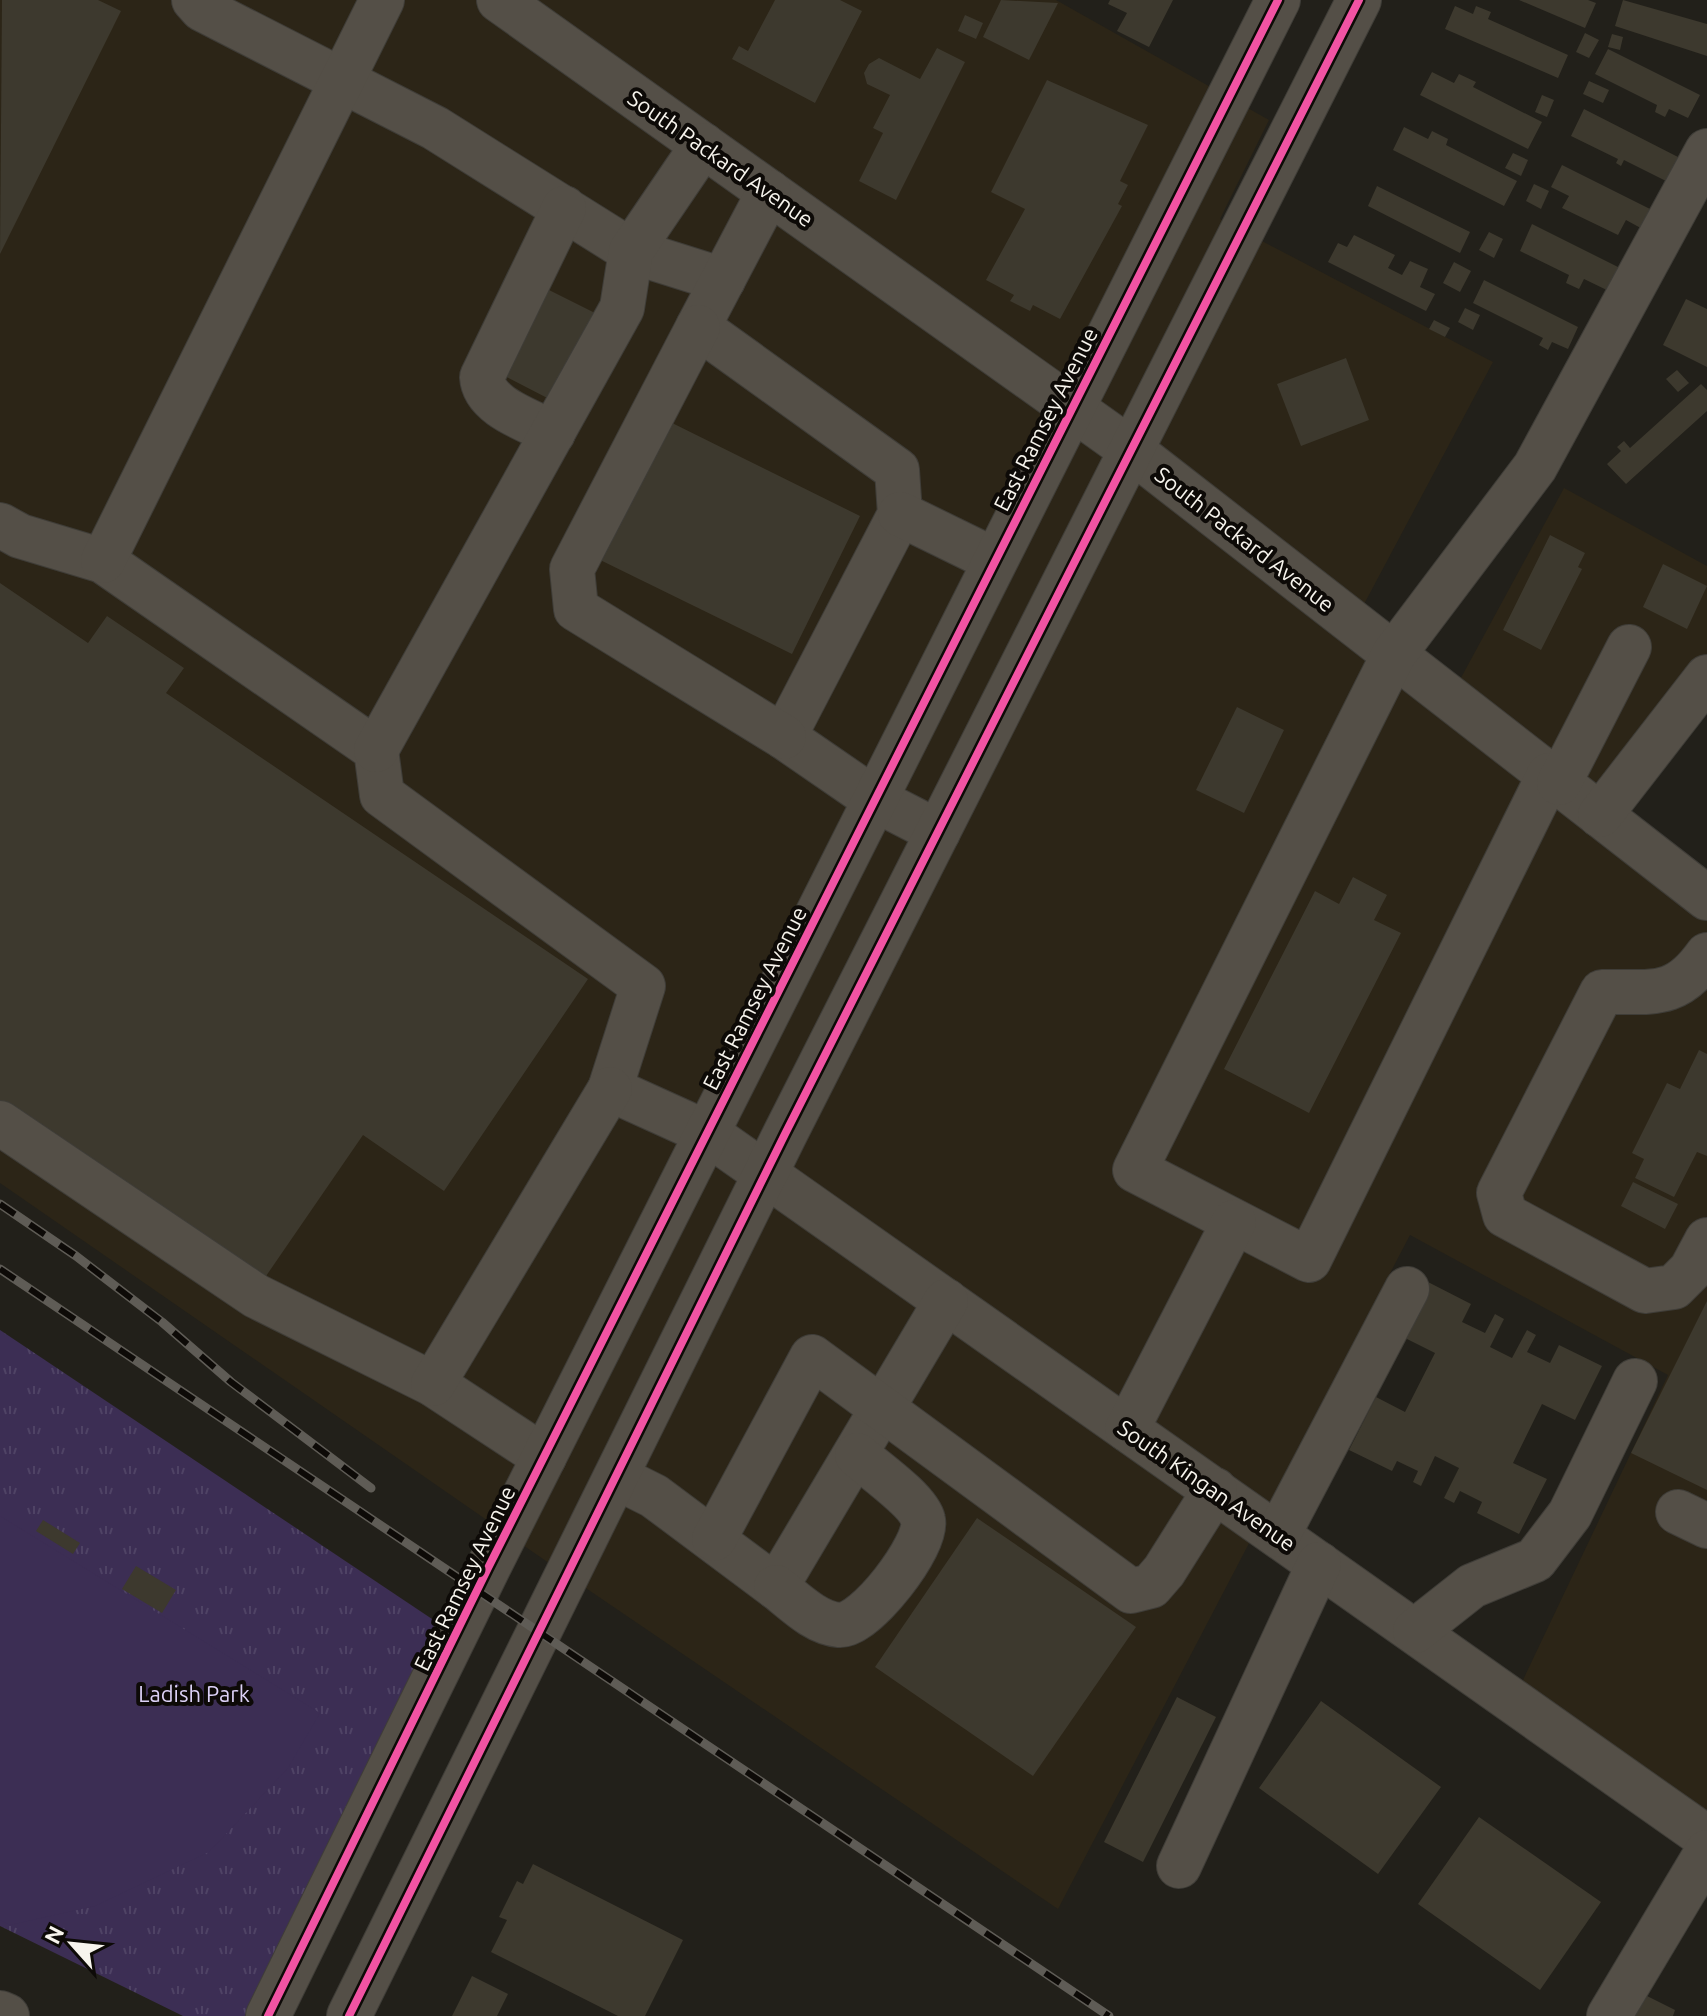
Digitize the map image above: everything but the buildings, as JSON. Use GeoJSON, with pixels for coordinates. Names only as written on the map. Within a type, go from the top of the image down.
{"type":"FeatureCollection","features":[{"type":"Feature","properties":{"kind":"street"},"geometry":{"type":"LineString","coordinates":[[194,0],[202,9],[435,128],[631,251],[723,280]]}},
{"type":"Feature","properties":{"kind":"street"},"geometry":{"type":"LineString","coordinates":[[103,561],[382,0]]}},
{"type":"Feature","properties":{"kind":"street","name":"East Ramsey Avenue"},"geometry":{"type":"LineString","coordinates":[[268,2016],[544,1457],[1278,0]]}},
{"type":"Feature","properties":{"kind":"street"},"geometry":{"type":"LineString","coordinates":[[349,2016],[766,1174],[1359,0]]}},
{"type":"Feature","properties":{"kind":"street","name":"South Packard Avenue"},"geometry":{"type":"LineString","coordinates":[[523,6],[703,145],[1131,450],[1707,898]]}},
{"type":"Feature","properties":{"kind":"street"},"geometry":{"type":"LineString","coordinates":[[433,1384],[610,1089],[643,986],[382,795],[376,750],[622,308],[631,251],[703,145]]}},
{"type":"Feature","properties":{"kind":"street"},"geometry":{"type":"LineString","coordinates":[[1629,647],[1554,779],[1309,1260],[1135,1170],[1394,654],[1535,467],[1707,151]]}},
{"type":"Feature","properties":{"kind":"street"},"geometry":{"type":"LineString","coordinates":[[769,192],[572,569],[576,609],[784,737],[874,799],[938,832]]}},
{"type":"Feature","properties":{"kind":"street"},"geometry":{"type":"LineString","coordinates":[[553,433],[492,400],[483,389],[482,377],[564,208]]}},
{"type":"Feature","properties":{"kind":"street"},"geometry":{"type":"LineString","coordinates":[[698,327],[897,470],[900,514],[784,737]]}},
{"type":"Feature","properties":{"kind":"street"},"geometry":{"type":"LineString","coordinates":[[900,514],[994,560]]}},
{"type":"Feature","properties":{"kind":"street"},"geometry":{"type":"LineString","coordinates":[[0,525],[20,536],[103,561],[376,750]]}},
{"type":"Feature","properties":{"kind":"street"},"geometry":{"type":"LineString","coordinates":[[1600,815],[1707,677]]}},
{"type":"Feature","properties":{"kind":"street"},"geometry":{"type":"LineString","coordinates":[[1707,955],[1694,974],[1671,990],[1602,992],[1499,1193],[1505,1215],[1645,1291],[1674,1287],[1691,1270],[1707,1240]]}},
{"type":"Feature","properties":{"kind":"street","name":"South Kingan Avenue"},"geometry":{"type":"LineString","coordinates":[[610,1089],[707,1133],[1707,1838]]}},
{"type":"Feature","properties":{"kind":"street"},"geometry":{"type":"LineString","coordinates":[[0,1123],[256,1296],[433,1384],[544,1457]]}},
{"type":"Feature","properties":{"kind":"street"},"geometry":{"type":"LineString","coordinates":[[1127,1429],[1234,1222]]}},
{"type":"Feature","properties":{"kind":"street"},"geometry":{"type":"LineString","coordinates":[[1278,1535],[1407,1289]]}},
{"type":"Feature","properties":{"kind":"street"},"geometry":{"type":"LineString","coordinates":[[776,1587],[857,1455],[880,1409],[922,1347],[946,1301]]}},
{"type":"Feature","properties":{"kind":"street"},"geometry":{"type":"LineString","coordinates":[[714,1539],[812,1357],[1131,1591],[1151,1586],[1164,1571],[1215,1490]]}},
{"type":"Feature","properties":{"kind":"street"},"geometry":{"type":"LineString","coordinates":[[1415,1631],[1472,1586],[1535,1560],[1570,1514],[1635,1381]]}},
{"type":"Feature","properties":{"kind":"street"},"geometry":{"type":"LineString","coordinates":[[616,1477],[654,1496],[816,1618],[837,1625],[851,1625],[869,1611],[908,1560],[923,1534],[923,1519],[916,1507],[857,1455]]}},
{"type":"Feature","properties":{"kind":"street"},"geometry":{"type":"LineString","coordinates":[[1179,1866],[1319,1564]]}},
{"type":"Feature","properties":{"kind":"street"},"geometry":{"type":"LineString","coordinates":[[1609,2016],[1707,1852]]}},
{"type":"Feature","properties":{"kind":"street"},"geometry":{"type":"LineString","coordinates":[[0,2013],[7,2016]]}},
{"type":"Feature","properties":{"kind":"shaded area"},"geometry":{"type":"Polygon","coordinates":[[[0,0],[1056,0],[1269,120],[1220,219],[1493,362],[1354,623],[1450,698],[1564,488],[1707,566],[1707,656],[1600,815],[1707,898],[1707,1838],[1513,1701],[1668,1375],[1410,1235],[1058,1909],[546,1561],[0,1183],[0,0]]]}},
{"type":"Feature","properties":{"kind":"green space","name":"Ladish Park"},"geometry":{"type":"Polygon","coordinates":[[[0,1330],[444,1627],[247,2016],[183,2016],[0,1926],[0,1330]]]}},
{"type":"Feature","properties":{"kind":"green space"},"geometry":{"type":"Polygon","coordinates":[[[0,1516],[320,1713],[288,1768],[209,1852],[95,1906],[10,1925],[0,1920],[0,1516]]]}},
{"type":"Feature","properties":{"kind":"railway"},"geometry":{"type":"LineString","coordinates":[[0,1204],[76,1256],[162,1322],[231,1382],[371,1488]]}},
{"type":"Feature","properties":{"kind":"railway"},"geometry":{"type":"LineString","coordinates":[[0,1269],[1109,2016]]}},
{"type":"Feature","properties":{"kind":"cycle path"},"geometry":{"type":"LineString","coordinates":[[268,2016],[488,1568],[1278,0]]}},
{"type":"Feature","properties":{"kind":"cycle path"},"geometry":{"type":"LineString","coordinates":[[349,2016],[785,1134],[1359,0]]}}]}
